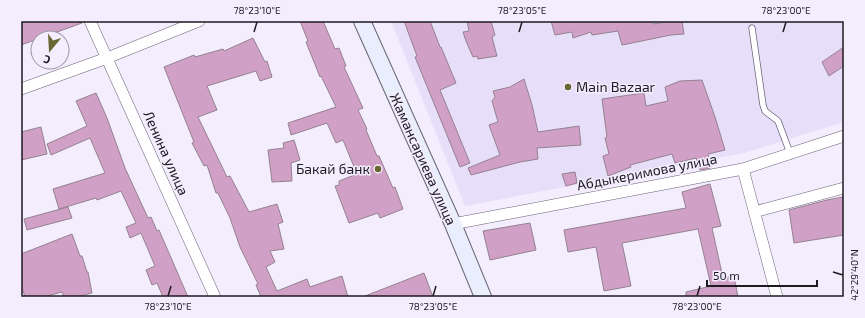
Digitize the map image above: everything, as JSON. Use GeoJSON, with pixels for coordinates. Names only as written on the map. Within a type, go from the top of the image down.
{"type":"FeatureCollection","features":[{"type":"Feature","properties":{"kind":"main road","name":"Жамансариева улица"},"geometry":{"type":"LineString","coordinates":[[362,21],[453,224],[483,297]]}},
{"type":"Feature","properties":{"kind":"street","name":"Ленина улица"},"geometry":{"type":"LineString","coordinates":[[90,21],[215,297]]}},
{"type":"Feature","properties":{"kind":"street"},"geometry":{"type":"LineString","coordinates":[[21,89],[107,58],[199,21]]}},
{"type":"Feature","properties":{"kind":"street","name":"Абдыкеримова улица"},"geometry":{"type":"LineString","coordinates":[[453,224],[743,169],[844,136]]}},
{"type":"Feature","properties":{"kind":"street"},"geometry":{"type":"LineString","coordinates":[[743,169],[776,297]]}},
{"type":"Feature","properties":{"kind":"street"},"geometry":{"type":"LineString","coordinates":[[754,212],[844,188]]}},
{"type":"Feature","properties":{"kind":"lane"},"geometry":{"type":"LineString","coordinates":[[752,28],[763,105],[765,111],[778,120],[790,153]]}},
{"type":"Feature","properties":{"kind":"shaded area","name":"Main Bazaar"},"geometry":{"type":"Polygon","coordinates":[[[391,21],[844,21],[844,122],[744,153],[465,206],[391,21]]]}},
{"type":"Feature","properties":{"kind":"building"},"geometry":{"type":"Polygon","coordinates":[[[21,21],[82,21],[82,23],[63,30],[30,30],[30,42],[21,45],[21,21]]]}},
{"type":"Feature","properties":{"kind":"building"},"geometry":{"type":"Polygon","coordinates":[[[300,21],[323,21],[335,49],[339,48],[346,66],[344,67],[363,108],[358,110],[377,156],[379,156],[393,188],[395,187],[403,209],[380,218],[378,213],[349,223],[335,186],[339,185],[339,181],[357,174],[343,140],[336,143],[327,123],[291,135],[288,123],[336,107],[321,76],[320,77],[306,42],[308,41],[300,21]]]}},
{"type":"Feature","properties":{"kind":"building"},"geometry":{"type":"Polygon","coordinates":[[[404,21],[430,21],[456,83],[440,90],[470,163],[460,167],[415,57],[417,56],[404,21]]]}},
{"type":"Feature","properties":{"kind":"building"},"geometry":{"type":"Polygon","coordinates":[[[467,21],[491,21],[495,35],[492,37],[497,56],[478,59],[477,56],[473,57],[463,32],[469,31],[467,21]]]}},
{"type":"Feature","properties":{"kind":"building"},"geometry":{"type":"Polygon","coordinates":[[[551,21],[652,21],[653,24],[682,21],[684,34],[671,35],[622,45],[618,31],[592,35],[591,32],[573,38],[572,32],[555,35],[551,21]]]}},
{"type":"Feature","properties":{"kind":"building"},"geometry":{"type":"Polygon","coordinates":[[[253,38],[265,62],[267,61],[272,77],[260,81],[256,71],[207,86],[217,110],[198,117],[227,177],[230,176],[249,212],[277,204],[283,222],[278,224],[284,249],[270,251],[275,262],[266,267],[277,291],[307,279],[310,287],[342,276],[348,297],[261,297],[256,285],[258,284],[240,247],[230,218],[218,193],[216,193],[207,165],[204,166],[192,143],[194,142],[164,67],[194,55],[195,57],[223,49],[224,51],[253,38]]]}},
{"type":"Feature","properties":{"kind":"building"},"geometry":{"type":"Polygon","coordinates":[[[844,47],[844,66],[829,76],[822,62],[844,47]]]}},
{"type":"Feature","properties":{"kind":"building"},"geometry":{"type":"Polygon","coordinates":[[[524,79],[538,132],[579,126],[581,145],[537,148],[538,159],[520,162],[471,175],[468,168],[500,155],[489,125],[498,122],[492,101],[495,97],[493,91],[510,87],[524,79]]]}},
{"type":"Feature","properties":{"kind":"building"},"geometry":{"type":"Polygon","coordinates":[[[702,80],[725,150],[708,154],[711,168],[700,170],[696,158],[675,163],[672,154],[630,165],[631,167],[608,176],[603,156],[609,154],[605,138],[607,137],[602,99],[644,93],[646,106],[668,101],[665,87],[680,81],[702,80]]]}},
{"type":"Feature","properties":{"kind":"building"},"geometry":{"type":"Polygon","coordinates":[[[96,93],[107,118],[125,168],[148,218],[151,217],[157,231],[159,230],[188,297],[163,297],[157,283],[152,285],[146,270],[155,266],[141,233],[130,238],[126,227],[136,223],[121,191],[97,200],[96,198],[59,209],[53,189],[105,173],[90,138],[51,155],[47,144],[87,126],[76,101],[96,93]]]}},
{"type":"Feature","properties":{"kind":"building"},"geometry":{"type":"Polygon","coordinates":[[[41,127],[47,154],[21,160],[21,132],[41,127]]]}},
{"type":"Feature","properties":{"kind":"building"},"geometry":{"type":"Polygon","coordinates":[[[294,140],[300,160],[291,163],[292,181],[272,182],[268,150],[284,148],[283,143],[294,140]]]}},
{"type":"Feature","properties":{"kind":"building"},"geometry":{"type":"Polygon","coordinates":[[[575,172],[577,183],[566,186],[562,174],[575,172]]]}},
{"type":"Feature","properties":{"kind":"building"},"geometry":{"type":"Polygon","coordinates":[[[710,184],[721,226],[712,228],[723,278],[734,276],[738,297],[686,297],[686,292],[711,286],[698,229],[622,243],[631,286],[604,291],[596,247],[568,252],[564,230],[686,208],[682,192],[710,184]]]}},
{"type":"Feature","properties":{"kind":"building"},"geometry":{"type":"Polygon","coordinates":[[[843,197],[844,235],[794,243],[789,210],[843,197]]]}},
{"type":"Feature","properties":{"kind":"building"},"geometry":{"type":"Polygon","coordinates":[[[68,207],[72,218],[27,230],[24,219],[68,207]]]}},
{"type":"Feature","properties":{"kind":"building"},"geometry":{"type":"Polygon","coordinates":[[[530,223],[536,250],[490,260],[483,231],[530,223]]]}},
{"type":"Feature","properties":{"kind":"building"},"geometry":{"type":"Polygon","coordinates":[[[72,234],[88,272],[92,293],[76,297],[64,297],[62,292],[43,297],[25,297],[21,284],[21,254],[72,234]]]}},
{"type":"Feature","properties":{"kind":"building"},"geometry":{"type":"Polygon","coordinates":[[[424,273],[433,297],[365,297],[365,296],[424,273]]]}},
{"type":"Feature","properties":{"kind":"place","name":"Main Bazaar"},"geometry":{"type":"Point","coordinates":[568,87]}},
{"type":"Feature","properties":{"kind":"place","name":"Бакай банк"},"geometry":{"type":"Point","coordinates":[378,169]}}]}
